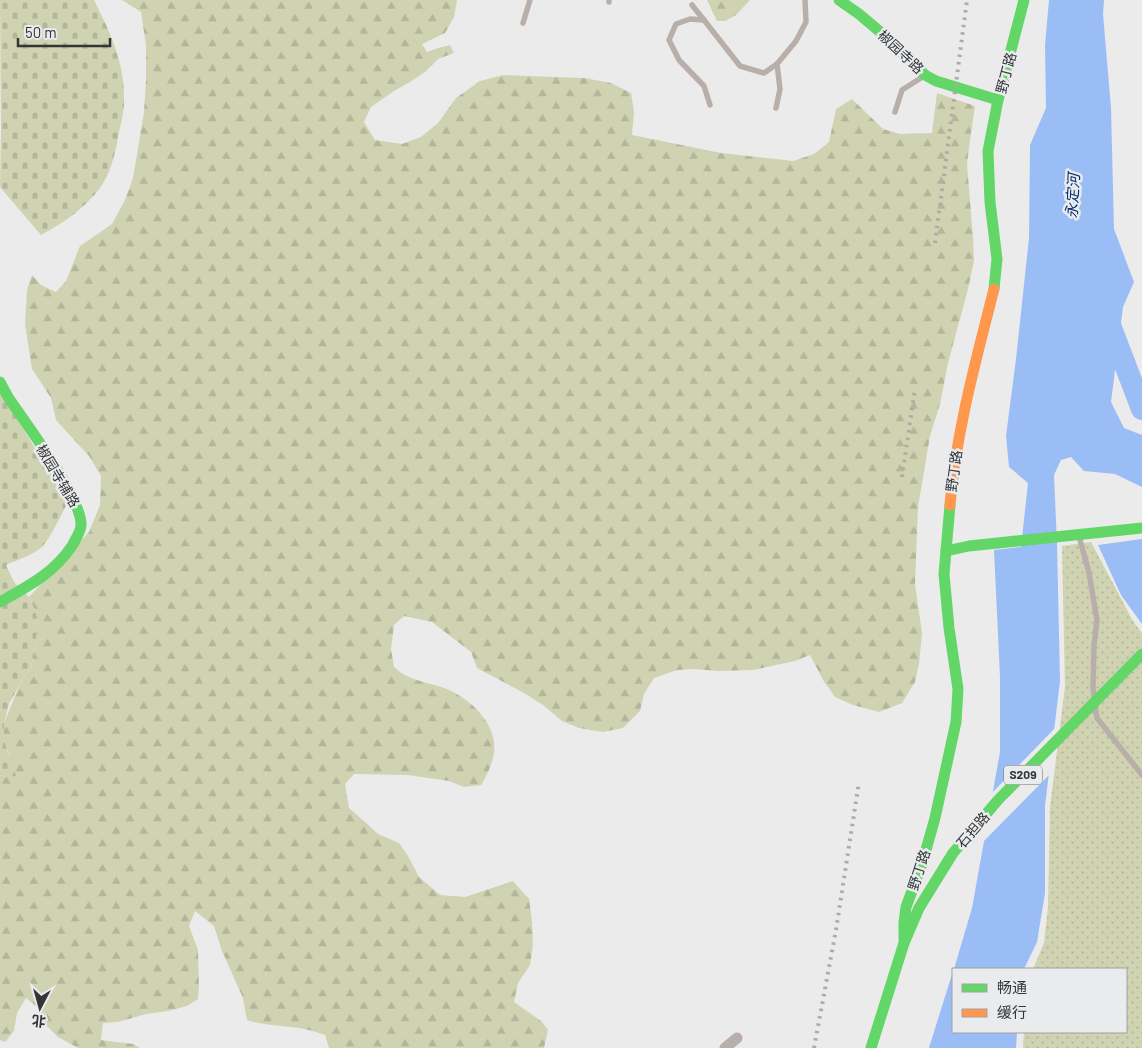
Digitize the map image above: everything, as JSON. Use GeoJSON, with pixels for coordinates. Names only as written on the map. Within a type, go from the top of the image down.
{"type":"FeatureCollection","features":[{"type":"Feature","properties":{"kind":"main road","name":"椒园寺路"},"geometry":{"type":"LineString","coordinates":[[839,0],[885,36],[925,75],[936,81],[998,100]]}},
{"type":"Feature","properties":{"kind":"main road","name":"野丁路"},"geometry":{"type":"LineString","coordinates":[[904,943],[906,907],[922,864],[935,818],[956,722],[958,689],[949,628],[944,574],[952,477],[970,382],[994,288],[997,258],[990,202],[988,151],[998,100],[1024,0]]}},
{"type":"Feature","properties":{"kind":"main road","name":"椒园寺辅路"},"geometry":{"type":"LineString","coordinates":[[0,382],[8,398],[53,464],[82,517],[78,537],[66,556],[41,579],[0,602]]}},
{"type":"Feature","properties":{"kind":"main road"},"geometry":{"type":"LineString","coordinates":[[946,551],[969,546],[1142,528]]}},
{"type":"Feature","properties":{"kind":"main road","name":"石担路"},"geometry":{"type":"LineString","coordinates":[[871,1048],[904,943],[919,908],[953,853],[998,800],[1142,654]]}},
{"type":"Feature","properties":{"kind":"street"},"geometry":{"type":"LineString","coordinates":[[726,1048],[737,1038]]}},
{"type":"Feature","properties":{"kind":"lane"},"geometry":{"type":"LineString","coordinates":[[523,23],[530,0]]}},
{"type":"Feature","properties":{"kind":"lane"},"geometry":{"type":"LineString","coordinates":[[692,5],[740,66],[764,73],[777,64],[796,41],[806,22],[805,0]]}},
{"type":"Feature","properties":{"kind":"lane"},"geometry":{"type":"LineString","coordinates":[[704,20],[690,19],[676,24],[669,40],[678,60],[704,86],[710,105]]}},
{"type":"Feature","properties":{"kind":"lane"},"geometry":{"type":"LineString","coordinates":[[776,108],[780,89],[777,64]]}},
{"type":"Feature","properties":{"kind":"lane"},"geometry":{"type":"LineString","coordinates":[[895,112],[902,90],[925,75]]}},
{"type":"Feature","properties":{"kind":"lane"},"geometry":{"type":"LineString","coordinates":[[1078,534],[1089,573],[1097,620],[1093,688],[1097,718],[1142,775]]}},
{"type":"Feature","properties":{"kind":"green space"},"geometry":{"type":"Polygon","coordinates":[[[0,0],[94,0],[111,35],[122,71],[123,113],[112,164],[107,177],[94,196],[80,209],[41,235],[0,187],[0,0]]]}},
{"type":"Feature","properties":{"kind":"green space"},"geometry":{"type":"Polygon","coordinates":[[[122,0],[457,0],[454,17],[445,33],[422,44],[427,52],[450,45],[454,53],[438,59],[425,72],[371,107],[364,122],[375,140],[402,144],[421,137],[438,123],[456,98],[480,81],[503,75],[584,78],[611,83],[631,93],[634,112],[632,135],[721,153],[793,161],[814,154],[829,142],[836,109],[852,99],[883,129],[900,134],[932,133],[937,93],[975,106],[967,164],[974,261],[948,363],[940,404],[930,436],[918,507],[915,584],[922,633],[915,682],[902,703],[879,712],[853,705],[835,697],[823,680],[810,655],[795,661],[753,670],[677,670],[654,678],[644,694],[640,711],[623,728],[603,732],[579,728],[562,721],[543,705],[524,693],[477,668],[471,652],[432,622],[404,616],[394,625],[391,649],[394,667],[403,674],[447,689],[465,699],[481,714],[487,723],[492,733],[494,753],[489,770],[481,785],[464,787],[449,781],[408,775],[354,774],[345,784],[349,808],[378,834],[399,843],[419,877],[440,895],[465,897],[513,881],[529,899],[533,944],[530,965],[518,983],[514,1002],[541,1021],[548,1030],[544,1048],[329,1048],[325,1035],[300,1028],[263,1024],[247,1020],[243,998],[222,951],[214,926],[195,911],[189,926],[198,950],[198,999],[187,1006],[168,1011],[146,1014],[118,1022],[103,1023],[101,1040],[133,1044],[140,1048],[78,1048],[58,1037],[47,1026],[37,1007],[26,998],[17,1013],[14,1031],[5,1042],[0,1040],[0,775],[6,777],[10,757],[4,740],[4,723],[20,684],[31,667],[36,642],[38,619],[29,597],[89,532],[100,505],[101,476],[89,456],[56,420],[51,398],[32,369],[25,324],[27,290],[32,275],[41,285],[56,292],[66,281],[80,246],[112,224],[125,200],[133,178],[144,112],[146,45],[141,12],[122,0]]]}},
{"type":"Feature","properties":{"kind":"green space"},"geometry":{"type":"Polygon","coordinates":[[[707,0],[750,0],[736,15],[725,21],[717,21],[707,0]]]}},
{"type":"Feature","properties":{"kind":"green space"},"geometry":{"type":"Polygon","coordinates":[[[0,391],[68,502],[42,547],[30,555],[6,565],[14,582],[29,597],[38,619],[31,667],[9,704],[4,723],[4,740],[16,776],[6,777],[0,775],[0,391]]]}},
{"type":"Feature","properties":{"kind":"green space"},"geometry":{"type":"Polygon","coordinates":[[[1091,542],[1133,621],[1142,633],[1142,1048],[1023,1048],[1024,1033],[1127,1033],[1127,968],[1033,968],[1044,943],[1048,907],[1050,807],[1065,687],[1062,546],[1091,542]]]}},
{"type":"Feature","properties":{"kind":"water"},"geometry":{"type":"Polygon","coordinates":[[[1049,0],[1104,0],[1103,14],[1111,108],[1114,229],[1134,282],[1123,307],[1111,402],[1124,428],[1142,435],[1142,487],[1115,474],[1084,471],[1071,457],[1061,460],[1054,475],[1060,681],[1045,806],[1045,893],[1037,942],[1024,968],[954,968],[972,908],[1000,752],[1000,677],[994,550],[1021,547],[1028,483],[1009,467],[1006,436],[1029,238],[1030,145],[1046,108],[1045,45],[1049,0]]]}},
{"type":"Feature","properties":{"kind":"water"},"geometry":{"type":"Polygon","coordinates":[[[1142,539],[1142,624],[1121,595],[1098,545],[1142,539]]]}},
{"type":"Feature","properties":{"kind":"water"},"geometry":{"type":"Polygon","coordinates":[[[952,974],[952,1033],[1017,1033],[1016,1048],[929,1048],[952,974]]]}},
{"type":"Feature","properties":{"kind":"pier"},"geometry":{"type":"Polygon","coordinates":[[[1058,725],[1052,772],[981,844],[990,795],[1058,725]]]}},
{"type":"Feature","properties":{"kind":"waterway","name":"永定河"},"geometry":{"type":"LineString","coordinates":[[1108,320],[1142,409]]}},
{"type":"Feature","properties":{"kind":"railway"},"geometry":{"type":"LineString","coordinates":[[935,243],[967,0]]}},
{"type":"Feature","properties":{"kind":"railway"},"geometry":{"type":"LineString","coordinates":[[902,477],[915,389]]}},
{"type":"Feature","properties":{"kind":"railway"},"geometry":{"type":"LineString","coordinates":[[814,1048],[836,930],[859,782]]}},
{"type":"Feature","properties":{"kind":"traffic: fast"},"geometry":{"type":"LineString","coordinates":[[839,0],[885,36],[925,75],[936,81],[998,100]]}},
{"type":"Feature","properties":{"kind":"traffic: fast"},"geometry":{"type":"LineString","coordinates":[[994,289],[997,259],[990,202],[988,151],[998,100],[1024,0]]}},
{"type":"Feature","properties":{"kind":"traffic: fast"},"geometry":{"type":"LineString","coordinates":[[0,382],[63,480],[73,498],[81,526],[72,546],[57,564],[48,572],[0,602]]}},
{"type":"Feature","properties":{"kind":"traffic: fast"},"geometry":{"type":"LineString","coordinates":[[904,940],[906,907],[922,864],[935,818],[956,722],[958,689],[949,628],[944,574],[950,505]]}},
{"type":"Feature","properties":{"kind":"traffic: fast"},"geometry":{"type":"LineString","coordinates":[[946,551],[969,546],[1142,528]]}},
{"type":"Feature","properties":{"kind":"traffic: fast"},"geometry":{"type":"LineString","coordinates":[[919,908],[953,853],[998,800],[1142,654]]}},
{"type":"Feature","properties":{"kind":"traffic: fast"},"geometry":{"type":"LineString","coordinates":[[871,1048],[904,943],[919,908]]}},
{"type":"Feature","properties":{"kind":"traffic: slow"},"geometry":{"type":"LineString","coordinates":[[950,505],[962,423],[994,289]]}}]}
